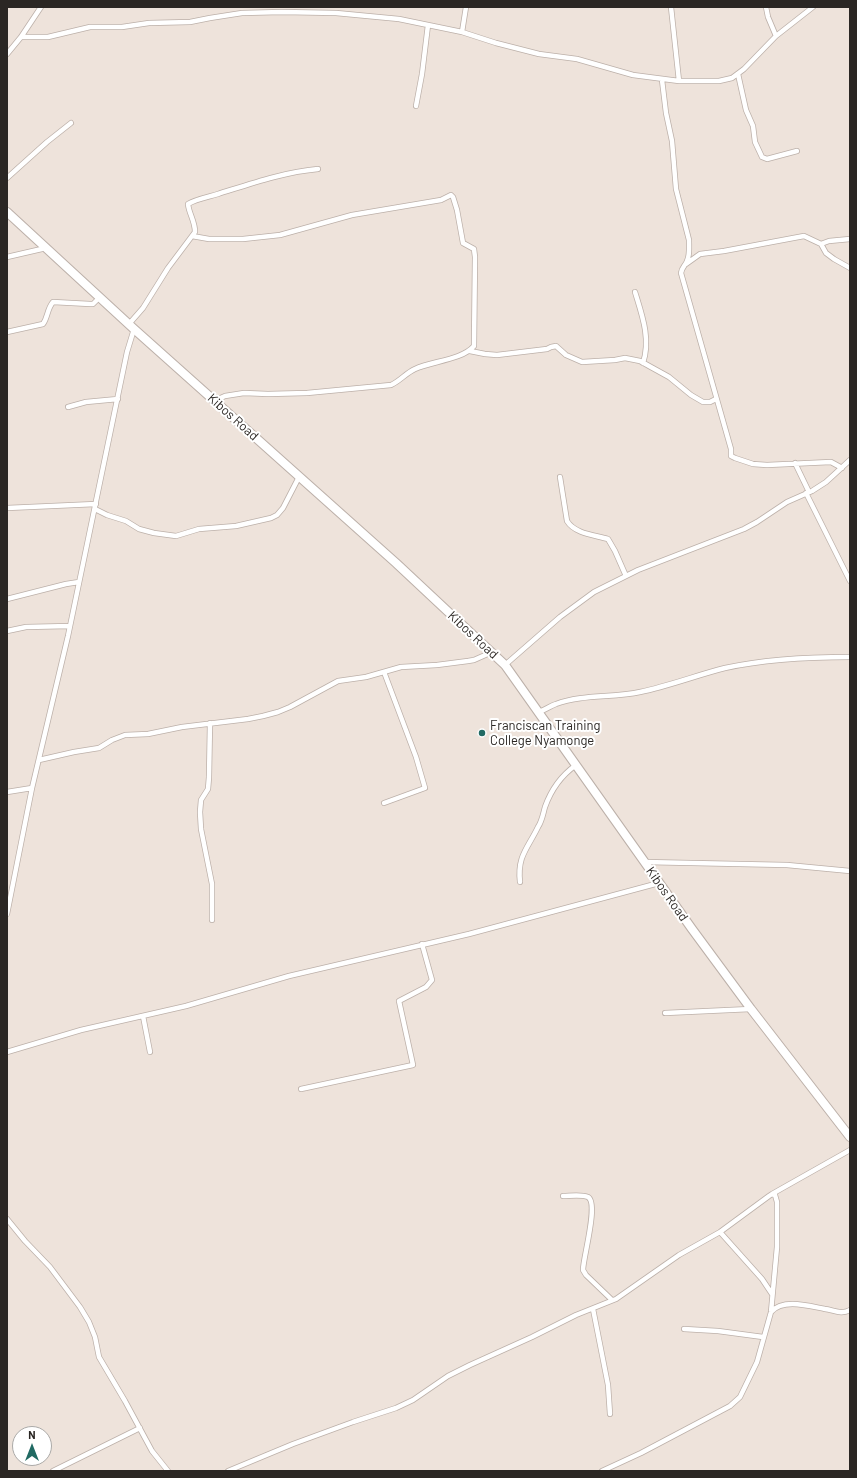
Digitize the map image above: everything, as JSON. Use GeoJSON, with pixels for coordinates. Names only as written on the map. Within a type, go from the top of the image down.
{"type":"FeatureCollection","features":[{"type":"Feature","properties":{"kind":"main road","name":"Kibos Road"},"geometry":{"type":"LineString","coordinates":[[7,212],[505,665],[540,712],[659,883],[751,1009],[850,1137]]}},
{"type":"Feature","properties":{"kind":"street"},"geometry":{"type":"LineString","coordinates":[[7,54],[21,37],[41,7]]}},
{"type":"Feature","properties":{"kind":"street"},"geometry":{"type":"LineString","coordinates":[[462,32],[466,7]]}},
{"type":"Feature","properties":{"kind":"street"},"geometry":{"type":"LineString","coordinates":[[671,7],[679,81]]}},
{"type":"Feature","properties":{"kind":"street"},"geometry":{"type":"LineString","coordinates":[[766,7],[768,17],[776,36]]}},
{"type":"Feature","properties":{"kind":"street"},"geometry":{"type":"LineString","coordinates":[[21,37],[48,37],[90,27],[122,27],[190,22],[242,13],[336,13],[384,18],[462,32],[496,43],[539,54],[577,59],[626,74],[662,80],[719,82],[732,78],[738,74],[753,61],[776,36],[813,7]]}},
{"type":"Feature","properties":{"kind":"street"},"geometry":{"type":"LineString","coordinates":[[416,106],[422,74],[428,25]]}},
{"type":"Feature","properties":{"kind":"street"},"geometry":{"type":"LineString","coordinates":[[738,74],[746,110],[753,126],[755,142],[762,157],[767,159],[797,151]]}},
{"type":"Feature","properties":{"kind":"street"},"geometry":{"type":"LineString","coordinates":[[662,80],[672,148],[676,189],[689,240],[689,255],[683,267],[682,273],[684,284],[731,448],[731,456],[754,464],[767,465],[831,462],[842,468]]}},
{"type":"Feature","properties":{"kind":"street"},"geometry":{"type":"LineString","coordinates":[[7,178],[47,142],[71,123]]}},
{"type":"Feature","properties":{"kind":"street"},"geometry":{"type":"LineString","coordinates":[[7,914],[32,788],[70,626],[132,327],[168,268],[195,232],[195,227],[188,204],[247,185],[292,173],[318,169]]}},
{"type":"Feature","properties":{"kind":"street"},"geometry":{"type":"LineString","coordinates":[[192,236],[209,239],[248,239],[280,236],[352,215],[441,200],[452,195],[457,210],[463,243],[474,249],[474,346],[470,351],[452,358],[416,368],[398,382],[391,384],[307,393],[244,393],[225,396],[214,400]]}},
{"type":"Feature","properties":{"kind":"street"},"geometry":{"type":"LineString","coordinates":[[685,265],[700,254],[804,236],[821,244],[826,253],[834,260],[850,268]]}},
{"type":"Feature","properties":{"kind":"street"},"geometry":{"type":"LineString","coordinates":[[821,244],[829,241],[850,239]]}},
{"type":"Feature","properties":{"kind":"street"},"geometry":{"type":"LineString","coordinates":[[7,257],[46,248]]}},
{"type":"Feature","properties":{"kind":"street"},"geometry":{"type":"LineString","coordinates":[[635,292],[645,326],[646,349],[643,362]]}},
{"type":"Feature","properties":{"kind":"street"},"geometry":{"type":"LineString","coordinates":[[7,332],[43,324],[46,320],[48,309],[53,302],[93,304],[100,298]]}},
{"type":"Feature","properties":{"kind":"street"},"geometry":{"type":"LineString","coordinates":[[470,351],[497,355],[547,349],[556,346],[566,355],[582,362],[610,361],[625,358],[637,360],[669,377],[690,395],[703,402],[710,402],[716,399]]}},
{"type":"Feature","properties":{"kind":"street"},"geometry":{"type":"LineString","coordinates":[[68,407],[86,402],[118,399]]}},
{"type":"Feature","properties":{"kind":"street"},"geometry":{"type":"LineString","coordinates":[[505,665],[560,617],[594,592],[626,576],[744,529],[787,502],[826,482],[850,462]]}},
{"type":"Feature","properties":{"kind":"street"},"geometry":{"type":"LineString","coordinates":[[796,464],[807,493],[850,581]]}},
{"type":"Feature","properties":{"kind":"street"},"geometry":{"type":"LineString","coordinates":[[7,508],[95,507],[107,515],[126,521],[139,529],[176,536],[199,529],[236,526],[277,515],[283,508],[299,477]]}},
{"type":"Feature","properties":{"kind":"street"},"geometry":{"type":"LineString","coordinates":[[560,477],[567,521],[569,525],[586,533],[608,539],[626,576]]}},
{"type":"Feature","properties":{"kind":"street"},"geometry":{"type":"LineString","coordinates":[[7,599],[79,582]]}},
{"type":"Feature","properties":{"kind":"street"},"geometry":{"type":"LineString","coordinates":[[7,631],[26,627],[70,626]]}},
{"type":"Feature","properties":{"kind":"street"},"geometry":{"type":"LineString","coordinates":[[39,760],[100,748],[112,740],[125,735],[148,734],[182,727],[248,719],[278,712],[338,681],[384,672],[400,667],[437,665],[468,661],[492,652]]}},
{"type":"Feature","properties":{"kind":"street"},"geometry":{"type":"LineString","coordinates":[[540,712],[556,704],[600,696],[622,696],[641,692],[725,668],[804,657],[850,657]]}},
{"type":"Feature","properties":{"kind":"street"},"geometry":{"type":"LineString","coordinates":[[384,672],[416,757],[425,788],[384,803]]}},
{"type":"Feature","properties":{"kind":"street"},"geometry":{"type":"LineString","coordinates":[[210,723],[208,789],[201,800],[200,812],[201,829],[212,884],[212,920]]}},
{"type":"Feature","properties":{"kind":"street"},"geometry":{"type":"LineString","coordinates":[[520,882],[520,863],[541,821],[549,796],[564,775],[576,765]]}},
{"type":"Feature","properties":{"kind":"street"},"geometry":{"type":"LineString","coordinates":[[7,792],[32,788]]}},
{"type":"Feature","properties":{"kind":"street"},"geometry":{"type":"LineString","coordinates":[[644,862],[787,865],[821,867],[850,871]]}},
{"type":"Feature","properties":{"kind":"street"},"geometry":{"type":"LineString","coordinates":[[7,1052],[82,1030],[186,1006],[296,974],[469,934],[659,883]]}},
{"type":"Feature","properties":{"kind":"street"},"geometry":{"type":"LineString","coordinates":[[302,1090],[413,1065],[399,1001],[426,987],[432,980],[422,944]]}},
{"type":"Feature","properties":{"kind":"street"},"geometry":{"type":"LineString","coordinates":[[665,1013],[751,1009]]}},
{"type":"Feature","properties":{"kind":"street"},"geometry":{"type":"LineString","coordinates":[[143,1016],[150,1052]]}},
{"type":"Feature","properties":{"kind":"street"},"geometry":{"type":"LineString","coordinates":[[228,1471],[293,1444],[396,1408],[413,1400],[448,1376],[470,1365],[576,1315],[616,1299],[680,1255],[720,1232],[772,1194],[850,1150]]}},
{"type":"Feature","properties":{"kind":"street"},"geometry":{"type":"LineString","coordinates":[[602,1471],[641,1453],[735,1403],[740,1397],[757,1362],[771,1312],[777,1246],[777,1202],[776,1196],[772,1194]]}},
{"type":"Feature","properties":{"kind":"street"},"geometry":{"type":"LineString","coordinates":[[563,1196],[584,1196],[589,1197],[591,1200],[592,1217],[583,1270],[586,1275],[612,1300]]}},
{"type":"Feature","properties":{"kind":"street"},"geometry":{"type":"LineString","coordinates":[[7,1219],[25,1241],[50,1267],[80,1307],[95,1337],[99,1358],[152,1451],[168,1471]]}},
{"type":"Feature","properties":{"kind":"street"},"geometry":{"type":"LineString","coordinates":[[720,1232],[762,1279],[772,1294]]}},
{"type":"Feature","properties":{"kind":"street"},"geometry":{"type":"LineString","coordinates":[[771,1312],[777,1307],[788,1304],[825,1309],[840,1313],[850,1310]]}},
{"type":"Feature","properties":{"kind":"street"},"geometry":{"type":"LineString","coordinates":[[593,1309],[608,1385],[610,1414]]}},
{"type":"Feature","properties":{"kind":"street"},"geometry":{"type":"LineString","coordinates":[[684,1329],[763,1337]]}},
{"type":"Feature","properties":{"kind":"street"},"geometry":{"type":"LineString","coordinates":[[53,1471],[140,1428]]}},
{"type":"Feature","properties":{"kind":"place","name":"Franciscan Training College Nyamonge"},"geometry":{"type":"Point","coordinates":[482,733]}}]}
